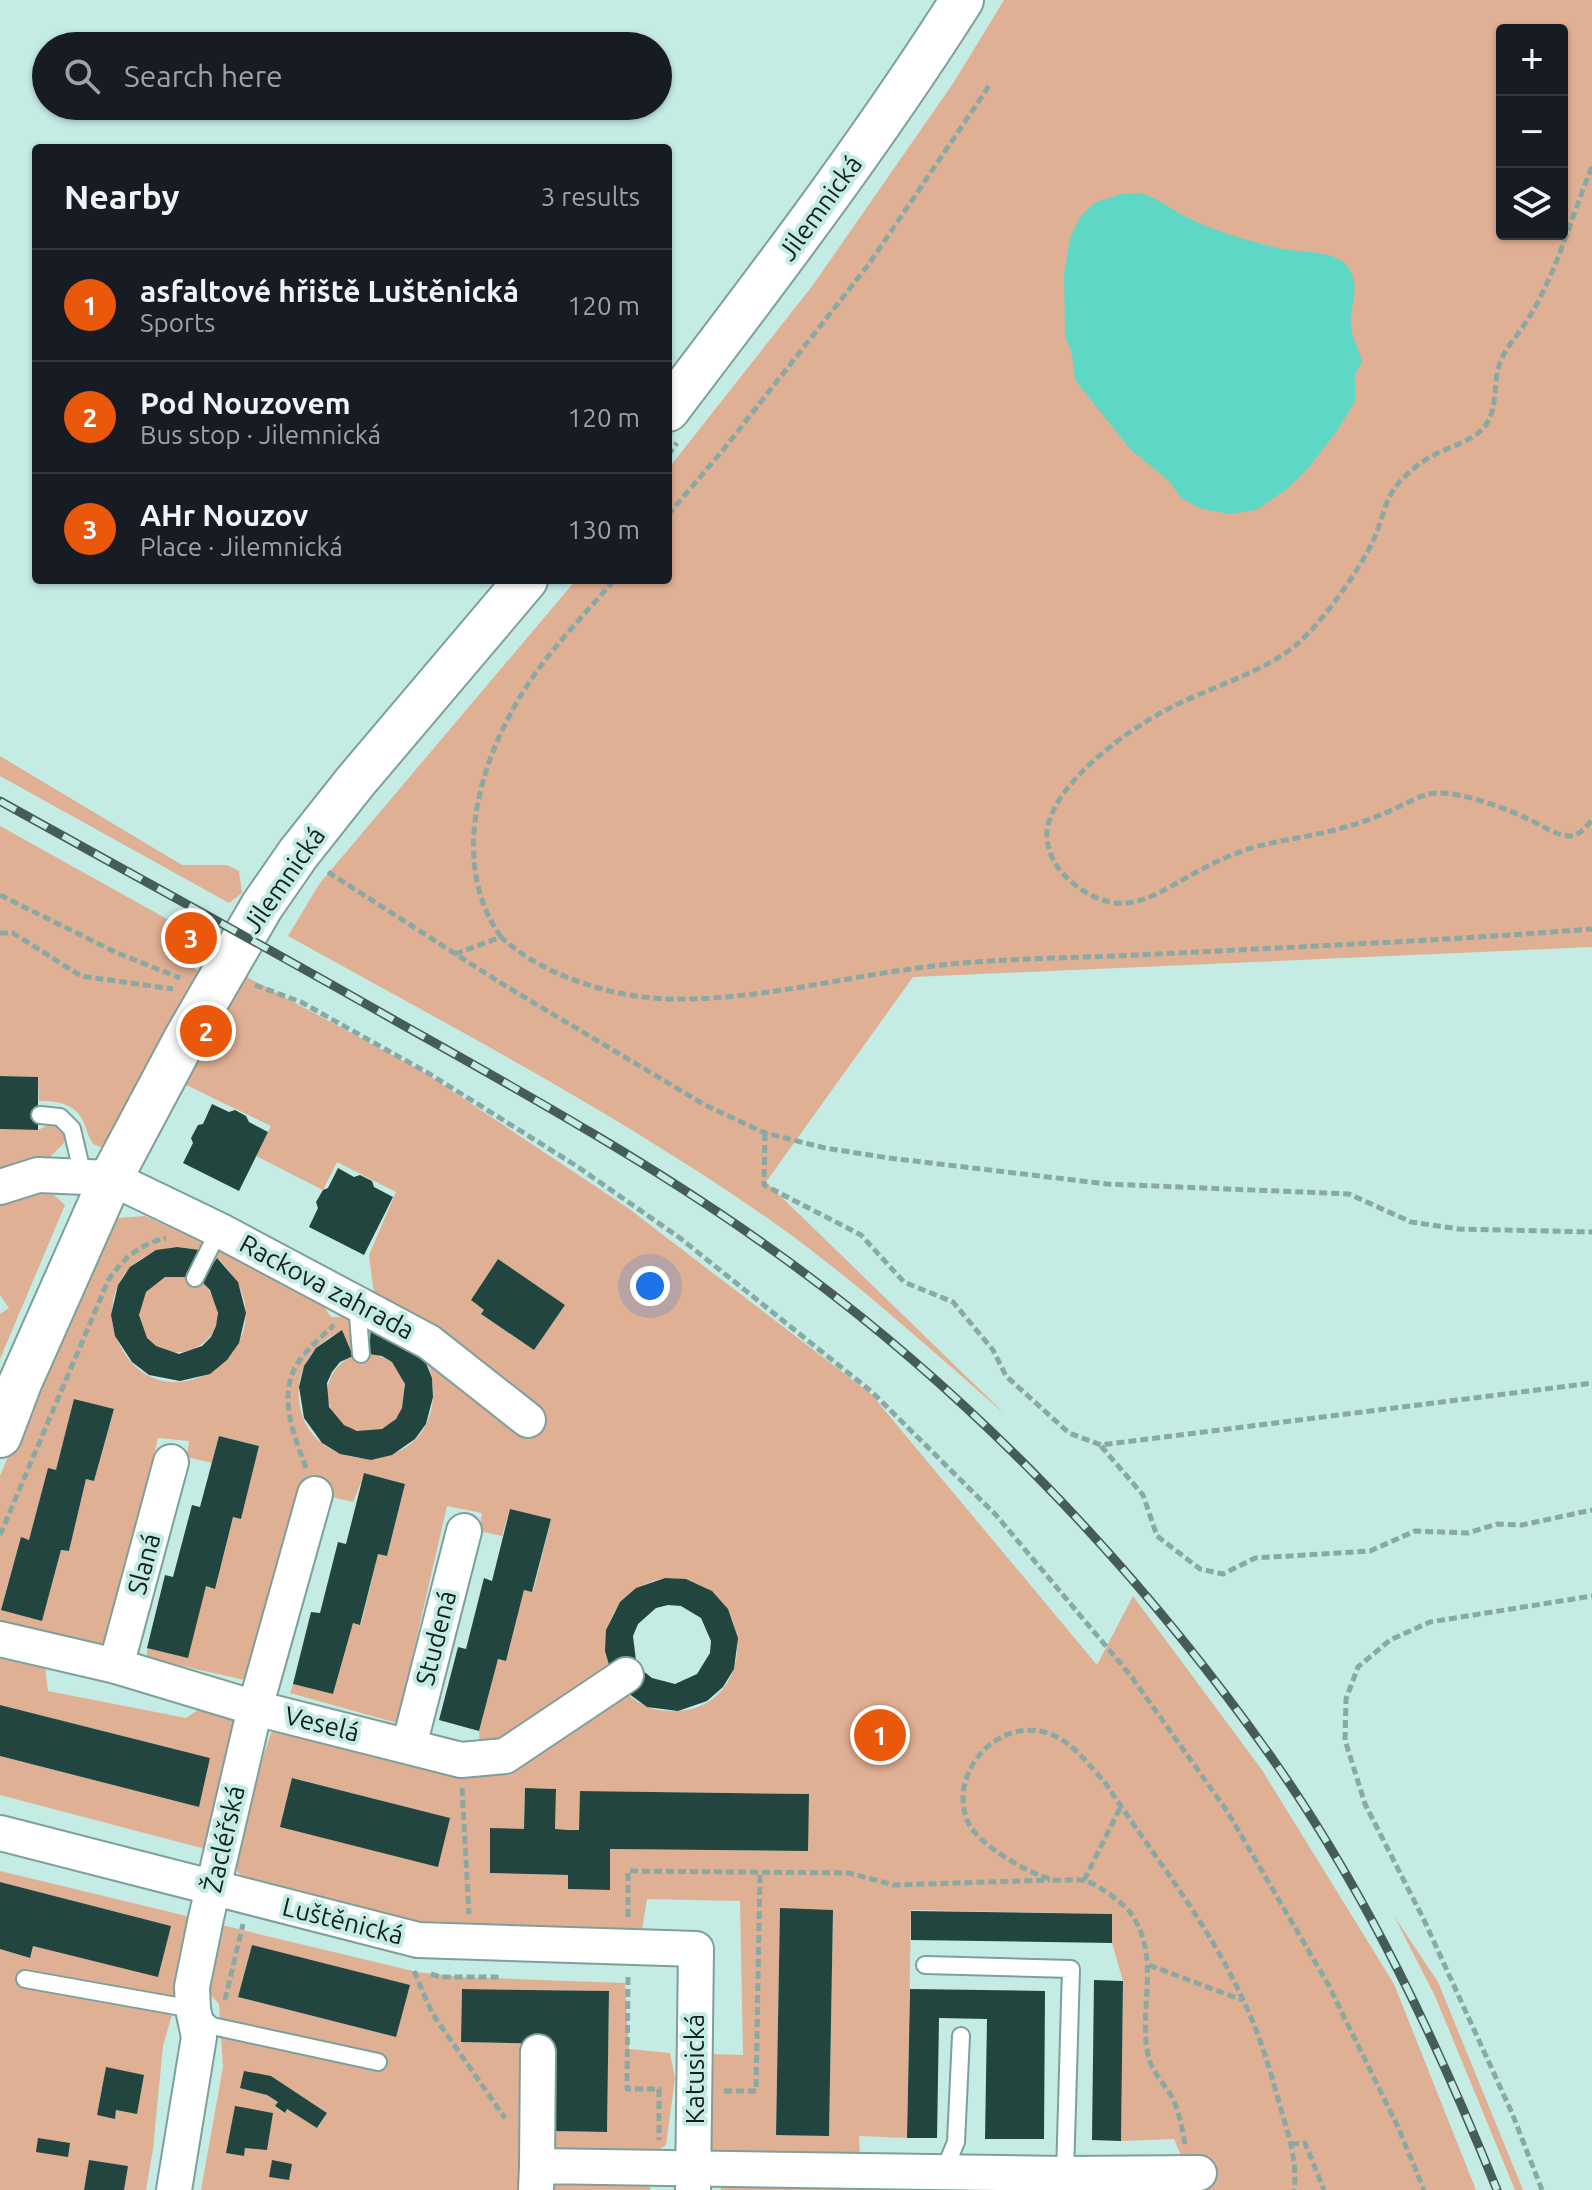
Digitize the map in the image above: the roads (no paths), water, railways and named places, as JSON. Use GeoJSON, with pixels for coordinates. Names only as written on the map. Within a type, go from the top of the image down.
{"type":"FeatureCollection","features":[{"type":"Feature","properties":{"kind":"street","name":"Jilemnická"},"geometry":{"type":"LineString","coordinates":[[672,405],[801,237],[917,71],[962,0]]}},
{"type":"Feature","properties":{"kind":"street","name":"Jilemnická"},"geometry":{"type":"LineString","coordinates":[[0,1436],[97,1177],[262,906],[298,854],[523,584]]}},
{"type":"Feature","properties":{"kind":"street"},"geometry":{"type":"LineString","coordinates":[[0,1187],[38,1175],[97,1177]]}},
{"type":"Feature","properties":{"kind":"street","name":"Rackova zahrada"},"geometry":{"type":"LineString","coordinates":[[97,1177],[215,1238],[357,1301],[429,1342],[528,1420]]}},
{"type":"Feature","properties":{"kind":"street","name":"Slaná"},"geometry":{"type":"LineString","coordinates":[[116,1666],[171,1462]]}},
{"type":"Feature","properties":{"kind":"street","name":"Žacléřská"},"geometry":{"type":"LineString","coordinates":[[174,2190],[199,2037],[209,2005],[192,1987],[255,1708],[315,1494]]}},
{"type":"Feature","properties":{"kind":"street","name":"Studená"},"geometry":{"type":"LineString","coordinates":[[409,1746],[464,1531]]}},
{"type":"Feature","properties":{"kind":"street","name":"Veselá"},"geometry":{"type":"LineString","coordinates":[[0,1639],[116,1666],[255,1708],[461,1760],[505,1756],[632,1670]]}},
{"type":"Feature","properties":{"kind":"street","name":"Luštěnická"},"geometry":{"type":"LineString","coordinates":[[0,1833],[418,1940],[696,1949]]}},
{"type":"Feature","properties":{"kind":"street","name":"Katusická"},"geometry":{"type":"LineString","coordinates":[[693,2180],[696,1949]]}},
{"type":"Feature","properties":{"kind":"street"},"geometry":{"type":"LineString","coordinates":[[538,2052],[537,2169],[659,2169],[693,2180],[944,2181],[1065,2174],[1199,2173]]}},
{"type":"Feature","properties":{"kind":"lane"},"geometry":{"type":"LineString","coordinates":[[40,1115],[60,1117],[72,1129],[97,1177]]}},
{"type":"Feature","properties":{"kind":"lane"},"geometry":{"type":"LineString","coordinates":[[195,1278],[215,1238]]}},
{"type":"Feature","properties":{"kind":"lane"},"geometry":{"type":"LineString","coordinates":[[357,1301],[361,1354]]}},
{"type":"Feature","properties":{"kind":"lane"},"geometry":{"type":"LineString","coordinates":[[925,1965],[1071,1969],[1065,2174]]}},
{"type":"Feature","properties":{"kind":"lane"},"geometry":{"type":"LineString","coordinates":[[25,1979],[209,2005],[212,2026],[378,2062]]}},
{"type":"Feature","properties":{"kind":"lane"},"geometry":{"type":"LineString","coordinates":[[944,2181],[956,2142],[961,2036]]}},
{"type":"Feature","properties":{"kind":"railway"},"geometry":{"type":"LineString","coordinates":[[0,801],[481,1069],[667,1179],[831,1293],[972,1413],[1038,1478],[1162,1615],[1220,1687],[1308,1811],[1398,1969],[1450,2079],[1497,2190]]}},
{"type":"Feature","properties":{"kind":"place","name":"AHr Nouzov"},"geometry":{"type":"Point","coordinates":[191,938]}},
{"type":"Feature","properties":{"kind":"place","name":"Pod Nouzovem"},"geometry":{"type":"Point","coordinates":[206,1031]}},
{"type":"Feature","properties":{"kind":"place","name":"asfaltové hřiště Luštěnická"},"geometry":{"type":"Point","coordinates":[880,1735]}}]}
